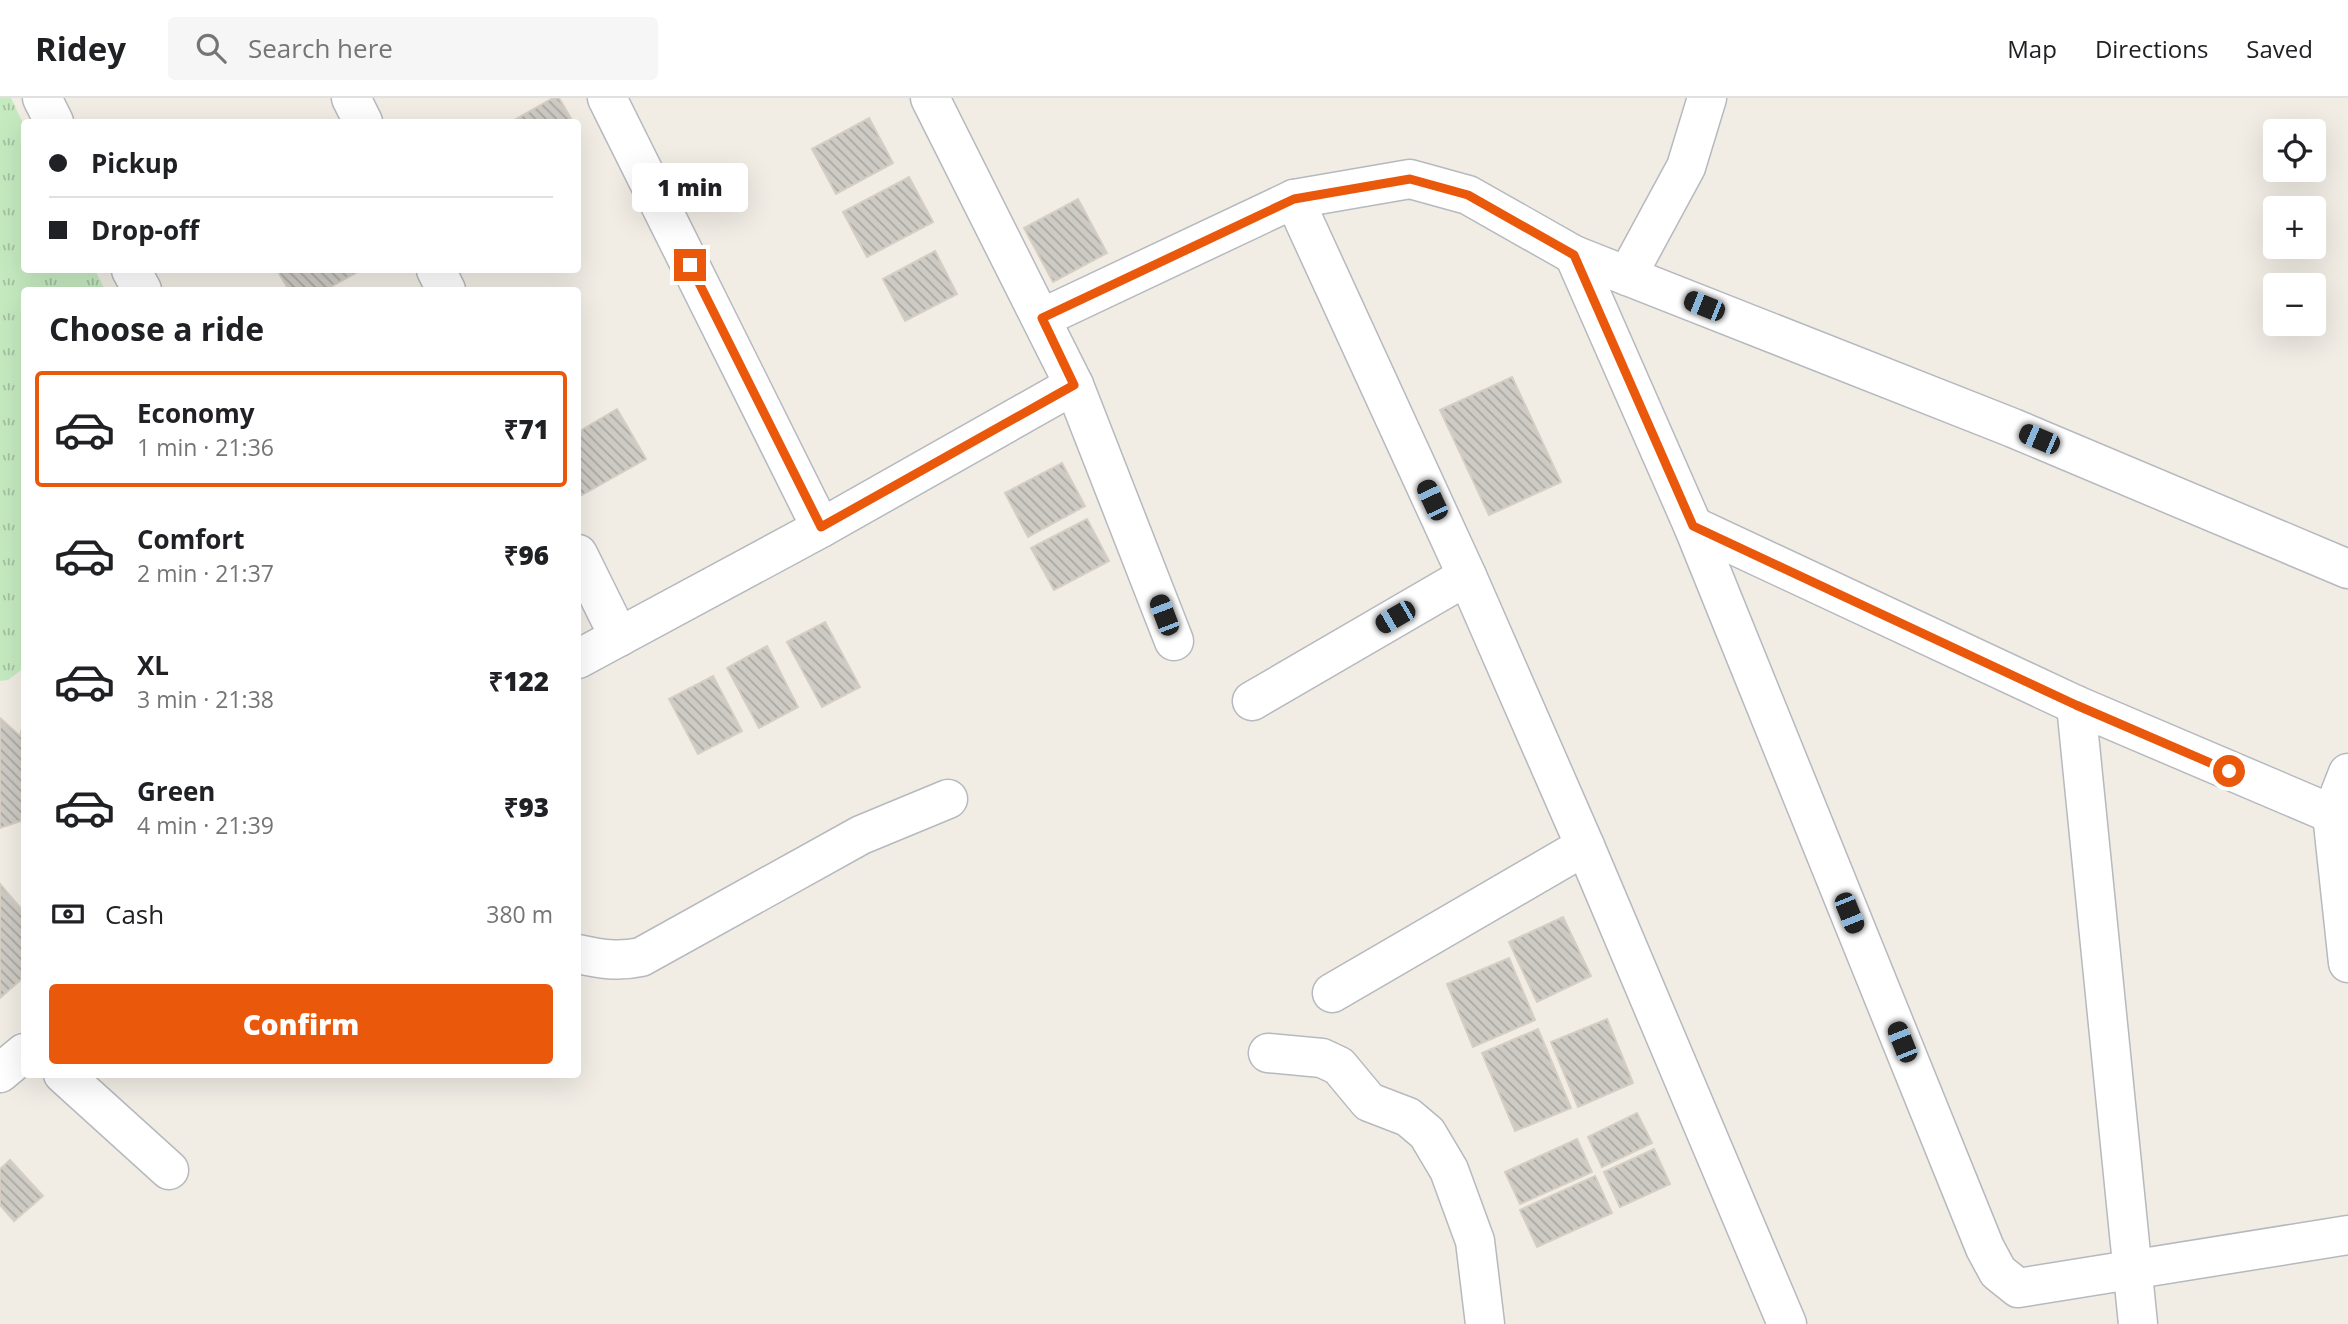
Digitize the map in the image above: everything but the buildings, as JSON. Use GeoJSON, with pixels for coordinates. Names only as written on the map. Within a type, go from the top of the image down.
{"type":"FeatureCollection","features":[{"type":"Feature","properties":{"kind":"street"},"geometry":{"type":"LineString","coordinates":[[42,98],[52,119]]}},
{"type":"Feature","properties":{"kind":"street"},"geometry":{"type":"LineString","coordinates":[[351,98],[362,119]]}},
{"type":"Feature","properties":{"kind":"street"},"geometry":{"type":"LineString","coordinates":[[607,98],[821,527]]}},
{"type":"Feature","properties":{"kind":"street"},"geometry":{"type":"LineString","coordinates":[[930,98],[1074,385],[1174,641]]}},
{"type":"Feature","properties":{"kind":"street"},"geometry":{"type":"LineString","coordinates":[[1627,276],[1686,167],[1707,98]]}},
{"type":"Feature","properties":{"kind":"street"},"geometry":{"type":"LineString","coordinates":[[1042,318],[1294,199],[1410,179],[1468,195],[1574,255],[2013,428],[2348,569]]}},
{"type":"Feature","properties":{"kind":"street"},"geometry":{"type":"LineString","coordinates":[[1294,199],[1467,576],[1585,846],[1787,1324]]}},
{"type":"Feature","properties":{"kind":"street"},"geometry":{"type":"LineString","coordinates":[[1574,255],[1693,526],[1980,1236],[1998,1272],[2018,1288],[2348,1235]]}},
{"type":"Feature","properties":{"kind":"street"},"geometry":{"type":"LineString","coordinates":[[581,657],[1074,385]]}},
{"type":"Feature","properties":{"kind":"street"},"geometry":{"type":"LineString","coordinates":[[1693,526],[2076,705],[2332,814]]}},
{"type":"Feature","properties":{"kind":"street"},"geometry":{"type":"LineString","coordinates":[[581,560],[619,637]]}},
{"type":"Feature","properties":{"kind":"street"},"geometry":{"type":"LineString","coordinates":[[1252,701],[1467,576]]}},
{"type":"Feature","properties":{"kind":"street"},"geometry":{"type":"LineString","coordinates":[[2076,705],[2138,1324]]}},
{"type":"Feature","properties":{"kind":"street"},"geometry":{"type":"LineString","coordinates":[[2348,773],[2332,814],[2348,962]]}},
{"type":"Feature","properties":{"kind":"street"},"geometry":{"type":"LineString","coordinates":[[581,955],[601,960],[623,961],[641,957],[861,835],[948,799]]}},
{"type":"Feature","properties":{"kind":"street"},"geometry":{"type":"LineString","coordinates":[[1332,993],[1585,846]]}},
{"type":"Feature","properties":{"kind":"street"},"geometry":{"type":"LineString","coordinates":[[1269,1053],[1322,1058],[1339,1066],[1369,1101],[1408,1117],[1427,1133],[1449,1170],[1475,1241],[1485,1324]]}},
{"type":"Feature","properties":{"kind":"street"},"geometry":{"type":"LineString","coordinates":[[0,1073],[21,1056]]}},
{"type":"Feature","properties":{"kind":"street"},"geometry":{"type":"LineString","coordinates":[[67,1078],[169,1170]]}},
{"type":"Feature","properties":{"kind":"green space"},"geometry":{"type":"Polygon","coordinates":[[[0,98],[11,98],[21,119],[21,273],[96,273],[104,287],[21,287],[21,670],[8,680],[0,681],[0,98]]]}},
{"type":"Feature","properties":{"kind":"route"},"geometry":{"type":"LineString","coordinates":[[690,265],[821,527],[1074,385],[1042,318],[1294,199],[1410,179],[1468,195],[1574,255],[1693,526],[2076,705],[2229,771]]}}]}
